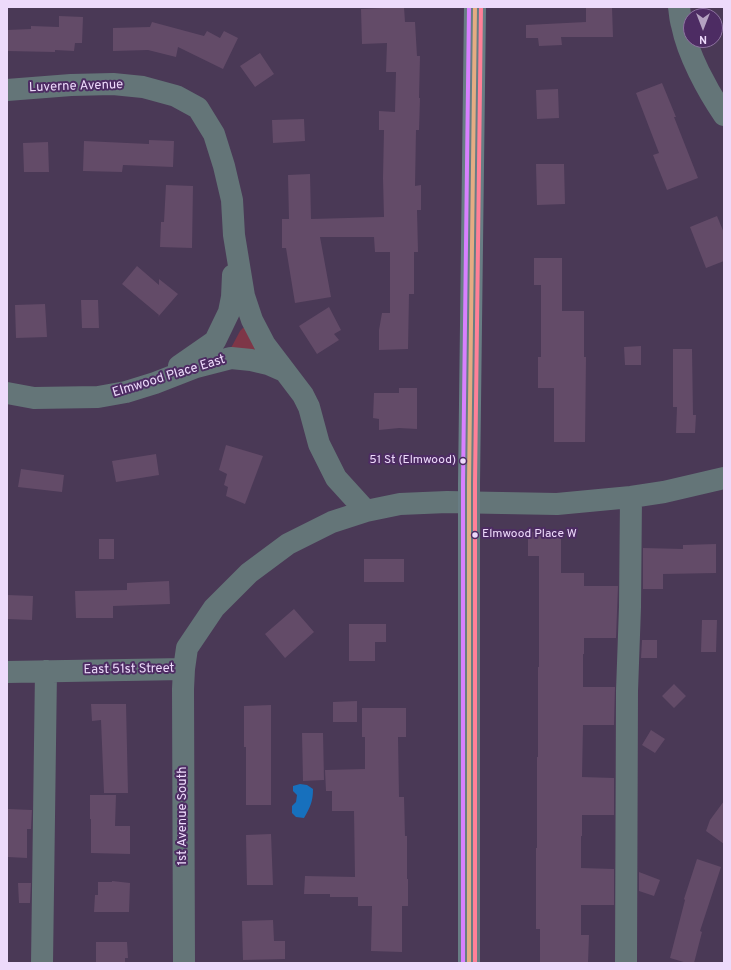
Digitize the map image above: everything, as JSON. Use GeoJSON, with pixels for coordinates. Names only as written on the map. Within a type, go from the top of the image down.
{"type":"FeatureCollection","features":[{"type":"Feature","properties":{"kind":"main road"},"geometry":{"type":"LineString","coordinates":[[469,963],[469,502],[476,7]]}},
{"type":"Feature","properties":{"kind":"street"},"geometry":{"type":"LineString","coordinates":[[678,7],[682,27],[692,56],[711,96],[724,115]]}},
{"type":"Feature","properties":{"kind":"street","name":"Luverne Avenue"},"geometry":{"type":"LineString","coordinates":[[7,90],[71,85],[113,84],[143,87],[176,96],[198,108],[214,134],[224,166],[232,200],[234,235],[232,297],[229,312],[215,341],[155,383]]}},
{"type":"Feature","properties":{"kind":"street","name":"Luverne Avenue"},"geometry":{"type":"LineString","coordinates":[[234,235],[244,296],[252,320],[265,345],[284,371]]}},
{"type":"Feature","properties":{"kind":"street","name":"Elmwood Place East"},"geometry":{"type":"LineString","coordinates":[[7,393],[34,398],[98,397],[126,392],[155,383],[196,367],[231,358],[251,360],[268,364],[284,371],[303,395],[309,407],[319,444],[336,478],[366,511]]}},
{"type":"Feature","properties":{"kind":"street","name":"East 51st Street"},"geometry":{"type":"LineString","coordinates":[[7,672],[184,669],[187,648],[214,608],[250,573],[288,544],[332,522],[366,511],[400,504],[437,502],[557,504],[631,497],[664,492],[724,478]]}},
{"type":"Feature","properties":{"kind":"street"},"geometry":{"type":"LineString","coordinates":[[626,963],[627,690],[630,607],[631,497]]}},
{"type":"Feature","properties":{"kind":"street","name":"1st Avenue South"},"geometry":{"type":"LineString","coordinates":[[184,669],[184,963]]}},
{"type":"Feature","properties":{"kind":"street"},"geometry":{"type":"LineString","coordinates":[[42,963],[46,671]]}},
{"type":"Feature","properties":{"kind":"shaded area"},"geometry":{"type":"Polygon","coordinates":[[[243,328],[245,328],[257,350],[231,348],[243,328]]]}},
{"type":"Feature","properties":{"kind":"water"},"geometry":{"type":"Polygon","coordinates":[[[300,784],[307,785],[313,789],[311,804],[304,818],[296,817],[292,813],[292,806],[296,802],[297,795],[293,791],[293,786],[300,784]]]}},
{"type":"Feature","properties":{"kind":"building"},"geometry":{"type":"Polygon","coordinates":[[[404,7],[405,22],[415,22],[417,56],[420,56],[419,130],[416,130],[415,186],[421,185],[421,210],[417,210],[418,252],[414,252],[414,294],[409,294],[408,349],[379,350],[379,330],[382,313],[390,313],[390,252],[375,252],[374,237],[320,237],[331,297],[295,303],[286,248],[282,248],[282,219],[289,219],[288,175],[310,174],[311,219],[384,217],[384,130],[379,130],[379,111],[395,112],[396,72],[386,72],[387,43],[362,44],[361,9],[404,7]]]}},
{"type":"Feature","properties":{"kind":"building"},"geometry":{"type":"Polygon","coordinates":[[[586,7],[612,7],[613,37],[561,37],[562,45],[539,46],[538,38],[526,38],[526,25],[586,22],[586,7]]]}},
{"type":"Feature","properties":{"kind":"building"},"geometry":{"type":"Polygon","coordinates":[[[59,16],[83,17],[82,43],[75,43],[74,51],[7,51],[7,30],[31,29],[31,26],[59,27],[59,16]]]}},
{"type":"Feature","properties":{"kind":"building"},"geometry":{"type":"Polygon","coordinates":[[[152,22],[204,36],[207,31],[220,38],[224,31],[238,38],[223,69],[178,47],[176,57],[148,50],[113,51],[113,28],[150,27],[152,22]]]}},
{"type":"Feature","properties":{"kind":"building"},"geometry":{"type":"Polygon","coordinates":[[[260,53],[274,74],[255,87],[240,66],[260,53]]]}},
{"type":"Feature","properties":{"kind":"building"},"geometry":{"type":"Polygon","coordinates":[[[662,83],[698,178],[667,190],[653,155],[659,153],[636,93],[662,83]]]}},
{"type":"Feature","properties":{"kind":"building"},"geometry":{"type":"Polygon","coordinates":[[[558,89],[559,118],[537,119],[536,90],[558,89]]]}},
{"type":"Feature","properties":{"kind":"building"},"geometry":{"type":"Polygon","coordinates":[[[304,119],[305,141],[273,143],[272,120],[304,119]]]}},
{"type":"Feature","properties":{"kind":"building"},"geometry":{"type":"Polygon","coordinates":[[[149,140],[174,141],[173,167],[123,165],[122,172],[83,171],[84,141],[149,144],[149,140]]]}},
{"type":"Feature","properties":{"kind":"building"},"geometry":{"type":"Polygon","coordinates":[[[48,142],[49,172],[24,172],[23,143],[48,142]]]}},
{"type":"Feature","properties":{"kind":"building"},"geometry":{"type":"Polygon","coordinates":[[[536,164],[564,164],[565,204],[537,205],[536,164]]]}},
{"type":"Feature","properties":{"kind":"building"},"geometry":{"type":"Polygon","coordinates":[[[166,185],[193,186],[192,248],[160,247],[161,222],[164,222],[166,185]]]}},
{"type":"Feature","properties":{"kind":"building"},"geometry":{"type":"Polygon","coordinates":[[[717,216],[724,233],[724,261],[706,268],[690,227],[717,216]]]}},
{"type":"Feature","properties":{"kind":"building"},"geometry":{"type":"Polygon","coordinates":[[[534,258],[562,258],[562,311],[584,311],[584,357],[586,357],[585,442],[554,442],[554,388],[538,388],[538,357],[541,357],[541,285],[534,285],[534,258]]]}},
{"type":"Feature","properties":{"kind":"building"},"geometry":{"type":"Polygon","coordinates":[[[137,266],[159,285],[159,279],[178,294],[158,317],[159,315],[122,284],[137,266]]]}},
{"type":"Feature","properties":{"kind":"building"},"geometry":{"type":"Polygon","coordinates":[[[81,300],[98,300],[99,328],[82,328],[81,300]]]}},
{"type":"Feature","properties":{"kind":"building"},"geometry":{"type":"Polygon","coordinates":[[[45,304],[47,337],[16,338],[15,305],[45,304]]]}},
{"type":"Feature","properties":{"kind":"building"},"geometry":{"type":"Polygon","coordinates":[[[329,307],[341,330],[334,334],[339,340],[317,354],[299,326],[329,307]]]}},
{"type":"Feature","properties":{"kind":"building"},"geometry":{"type":"Polygon","coordinates":[[[641,346],[641,365],[625,365],[624,347],[641,346]]]}},
{"type":"Feature","properties":{"kind":"building"},"geometry":{"type":"Polygon","coordinates":[[[673,349],[692,349],[693,415],[696,415],[695,433],[676,433],[677,407],[673,407],[673,349]]]}},
{"type":"Feature","properties":{"kind":"building"},"geometry":{"type":"Polygon","coordinates":[[[399,388],[417,388],[417,429],[399,428],[379,430],[379,419],[373,418],[374,393],[399,393],[399,388]]]}},
{"type":"Feature","properties":{"kind":"building"},"geometry":{"type":"Polygon","coordinates":[[[226,445],[263,456],[245,504],[226,496],[228,487],[224,485],[227,474],[219,470],[226,445]]]}},
{"type":"Feature","properties":{"kind":"building"},"geometry":{"type":"Polygon","coordinates":[[[156,454],[159,475],[116,482],[112,461],[156,454]]]}},
{"type":"Feature","properties":{"kind":"building"},"geometry":{"type":"Polygon","coordinates":[[[21,469],[64,475],[62,492],[18,487],[21,469]]]}},
{"type":"Feature","properties":{"kind":"building"},"geometry":{"type":"Polygon","coordinates":[[[528,532],[561,532],[561,573],[584,573],[584,586],[618,586],[616,638],[584,638],[583,687],[615,687],[614,725],[583,725],[582,777],[614,778],[614,815],[582,815],[581,868],[614,869],[614,905],[581,905],[581,935],[589,935],[588,963],[540,963],[540,929],[536,929],[539,556],[528,556],[528,532]]]}},
{"type":"Feature","properties":{"kind":"building"},"geometry":{"type":"Polygon","coordinates":[[[99,539],[114,539],[114,559],[99,559],[99,539]]]}},
{"type":"Feature","properties":{"kind":"building"},"geometry":{"type":"Polygon","coordinates":[[[716,544],[716,573],[663,574],[663,589],[643,589],[643,548],[683,549],[683,545],[716,544]]]}},
{"type":"Feature","properties":{"kind":"building"},"geometry":{"type":"Polygon","coordinates":[[[364,559],[404,559],[404,582],[364,582],[364,559]]]}},
{"type":"Feature","properties":{"kind":"building"},"geometry":{"type":"Polygon","coordinates":[[[169,581],[170,604],[113,606],[113,618],[76,618],[75,591],[127,590],[127,583],[169,581]]]}},
{"type":"Feature","properties":{"kind":"building"},"geometry":{"type":"Polygon","coordinates":[[[7,595],[33,596],[32,620],[7,619],[7,595]]]}},
{"type":"Feature","properties":{"kind":"building"},"geometry":{"type":"Polygon","coordinates":[[[294,609],[314,632],[285,658],[265,634],[294,609]]]}},
{"type":"Feature","properties":{"kind":"building"},"geometry":{"type":"Polygon","coordinates":[[[702,620],[717,620],[716,652],[701,652],[702,620]]]}},
{"type":"Feature","properties":{"kind":"building"},"geometry":{"type":"Polygon","coordinates":[[[349,624],[386,624],[386,642],[375,642],[375,661],[349,661],[349,624]]]}},
{"type":"Feature","properties":{"kind":"building"},"geometry":{"type":"Polygon","coordinates":[[[642,640],[657,640],[657,658],[641,658],[642,640]]]}},
{"type":"Feature","properties":{"kind":"building"},"geometry":{"type":"Polygon","coordinates":[[[674,684],[686,696],[674,708],[662,696],[674,684]]]}},
{"type":"Feature","properties":{"kind":"building"},"geometry":{"type":"Polygon","coordinates":[[[357,701],[357,722],[333,722],[333,702],[357,701]]]}},
{"type":"Feature","properties":{"kind":"building"},"geometry":{"type":"Polygon","coordinates":[[[91,704],[126,704],[128,793],[104,793],[101,720],[92,721],[91,704]]]}},
{"type":"Feature","properties":{"kind":"building"},"geometry":{"type":"Polygon","coordinates":[[[271,705],[271,805],[246,805],[244,706],[271,705]]]}},
{"type":"Feature","properties":{"kind":"building"},"geometry":{"type":"Polygon","coordinates":[[[362,708],[406,708],[406,737],[398,737],[399,797],[404,797],[408,879],[408,906],[402,906],[402,952],[371,951],[372,906],[358,906],[358,897],[330,897],[330,894],[304,894],[305,876],[355,877],[354,811],[332,811],[332,791],[326,791],[325,770],[365,769],[365,737],[362,737],[362,708]]]}},
{"type":"Feature","properties":{"kind":"building"},"geometry":{"type":"Polygon","coordinates":[[[651,730],[665,739],[655,753],[642,745],[651,730]]]}},
{"type":"Feature","properties":{"kind":"building"},"geometry":{"type":"Polygon","coordinates":[[[302,733],[323,733],[324,780],[303,781],[302,733]]]}},
{"type":"Feature","properties":{"kind":"building"},"geometry":{"type":"Polygon","coordinates":[[[90,795],[116,795],[115,826],[130,826],[130,854],[91,853],[90,795]]]}},
{"type":"Feature","properties":{"kind":"building"},"geometry":{"type":"Polygon","coordinates":[[[724,801],[724,844],[706,831],[710,820],[724,801]]]}},
{"type":"Feature","properties":{"kind":"building"},"geometry":{"type":"Polygon","coordinates":[[[8,809],[32,810],[31,829],[27,829],[27,858],[8,857],[8,809]]]}},
{"type":"Feature","properties":{"kind":"building"},"geometry":{"type":"Polygon","coordinates":[[[271,834],[273,885],[247,885],[246,835],[271,834]]]}},
{"type":"Feature","properties":{"kind":"building"},"geometry":{"type":"Polygon","coordinates":[[[697,859],[721,867],[700,931],[702,932],[694,963],[687,963],[670,958],[685,900],[684,899],[697,859]]]}},
{"type":"Feature","properties":{"kind":"building"},"geometry":{"type":"Polygon","coordinates":[[[639,872],[660,880],[654,896],[639,891],[639,872]]]}},
{"type":"Feature","properties":{"kind":"building"},"geometry":{"type":"Polygon","coordinates":[[[112,881],[130,883],[129,912],[94,912],[95,895],[98,895],[98,882],[112,881]]]}},
{"type":"Feature","properties":{"kind":"building"},"geometry":{"type":"Polygon","coordinates":[[[18,883],[31,883],[30,903],[19,903],[18,883]]]}},
{"type":"Feature","properties":{"kind":"building"},"geometry":{"type":"Polygon","coordinates":[[[273,920],[274,941],[285,941],[285,959],[243,960],[242,921],[273,920]]]}},
{"type":"Feature","properties":{"kind":"building"},"geometry":{"type":"Polygon","coordinates":[[[96,942],[127,942],[128,958],[125,958],[125,963],[96,963],[96,942]]]}},
{"type":"Feature","properties":{"kind":"transit line"},"geometry":{"type":"LineString","coordinates":[[463,963],[463,483],[469,7]]}},
{"type":"Feature","properties":{"kind":"transit line"},"geometry":{"type":"LineString","coordinates":[[469,963],[469,483],[475,7]]}},
{"type":"Feature","properties":{"kind":"transit line"},"geometry":{"type":"LineString","coordinates":[[475,963],[475,483],[481,7]]}},
{"type":"Feature","properties":{"kind":"place","name":"51 St (Elmwood)"},"geometry":{"type":"Point","coordinates":[463,461]}},
{"type":"Feature","properties":{"kind":"place","name":"Elmwood Place W"},"geometry":{"type":"Point","coordinates":[475,535]}}]}
